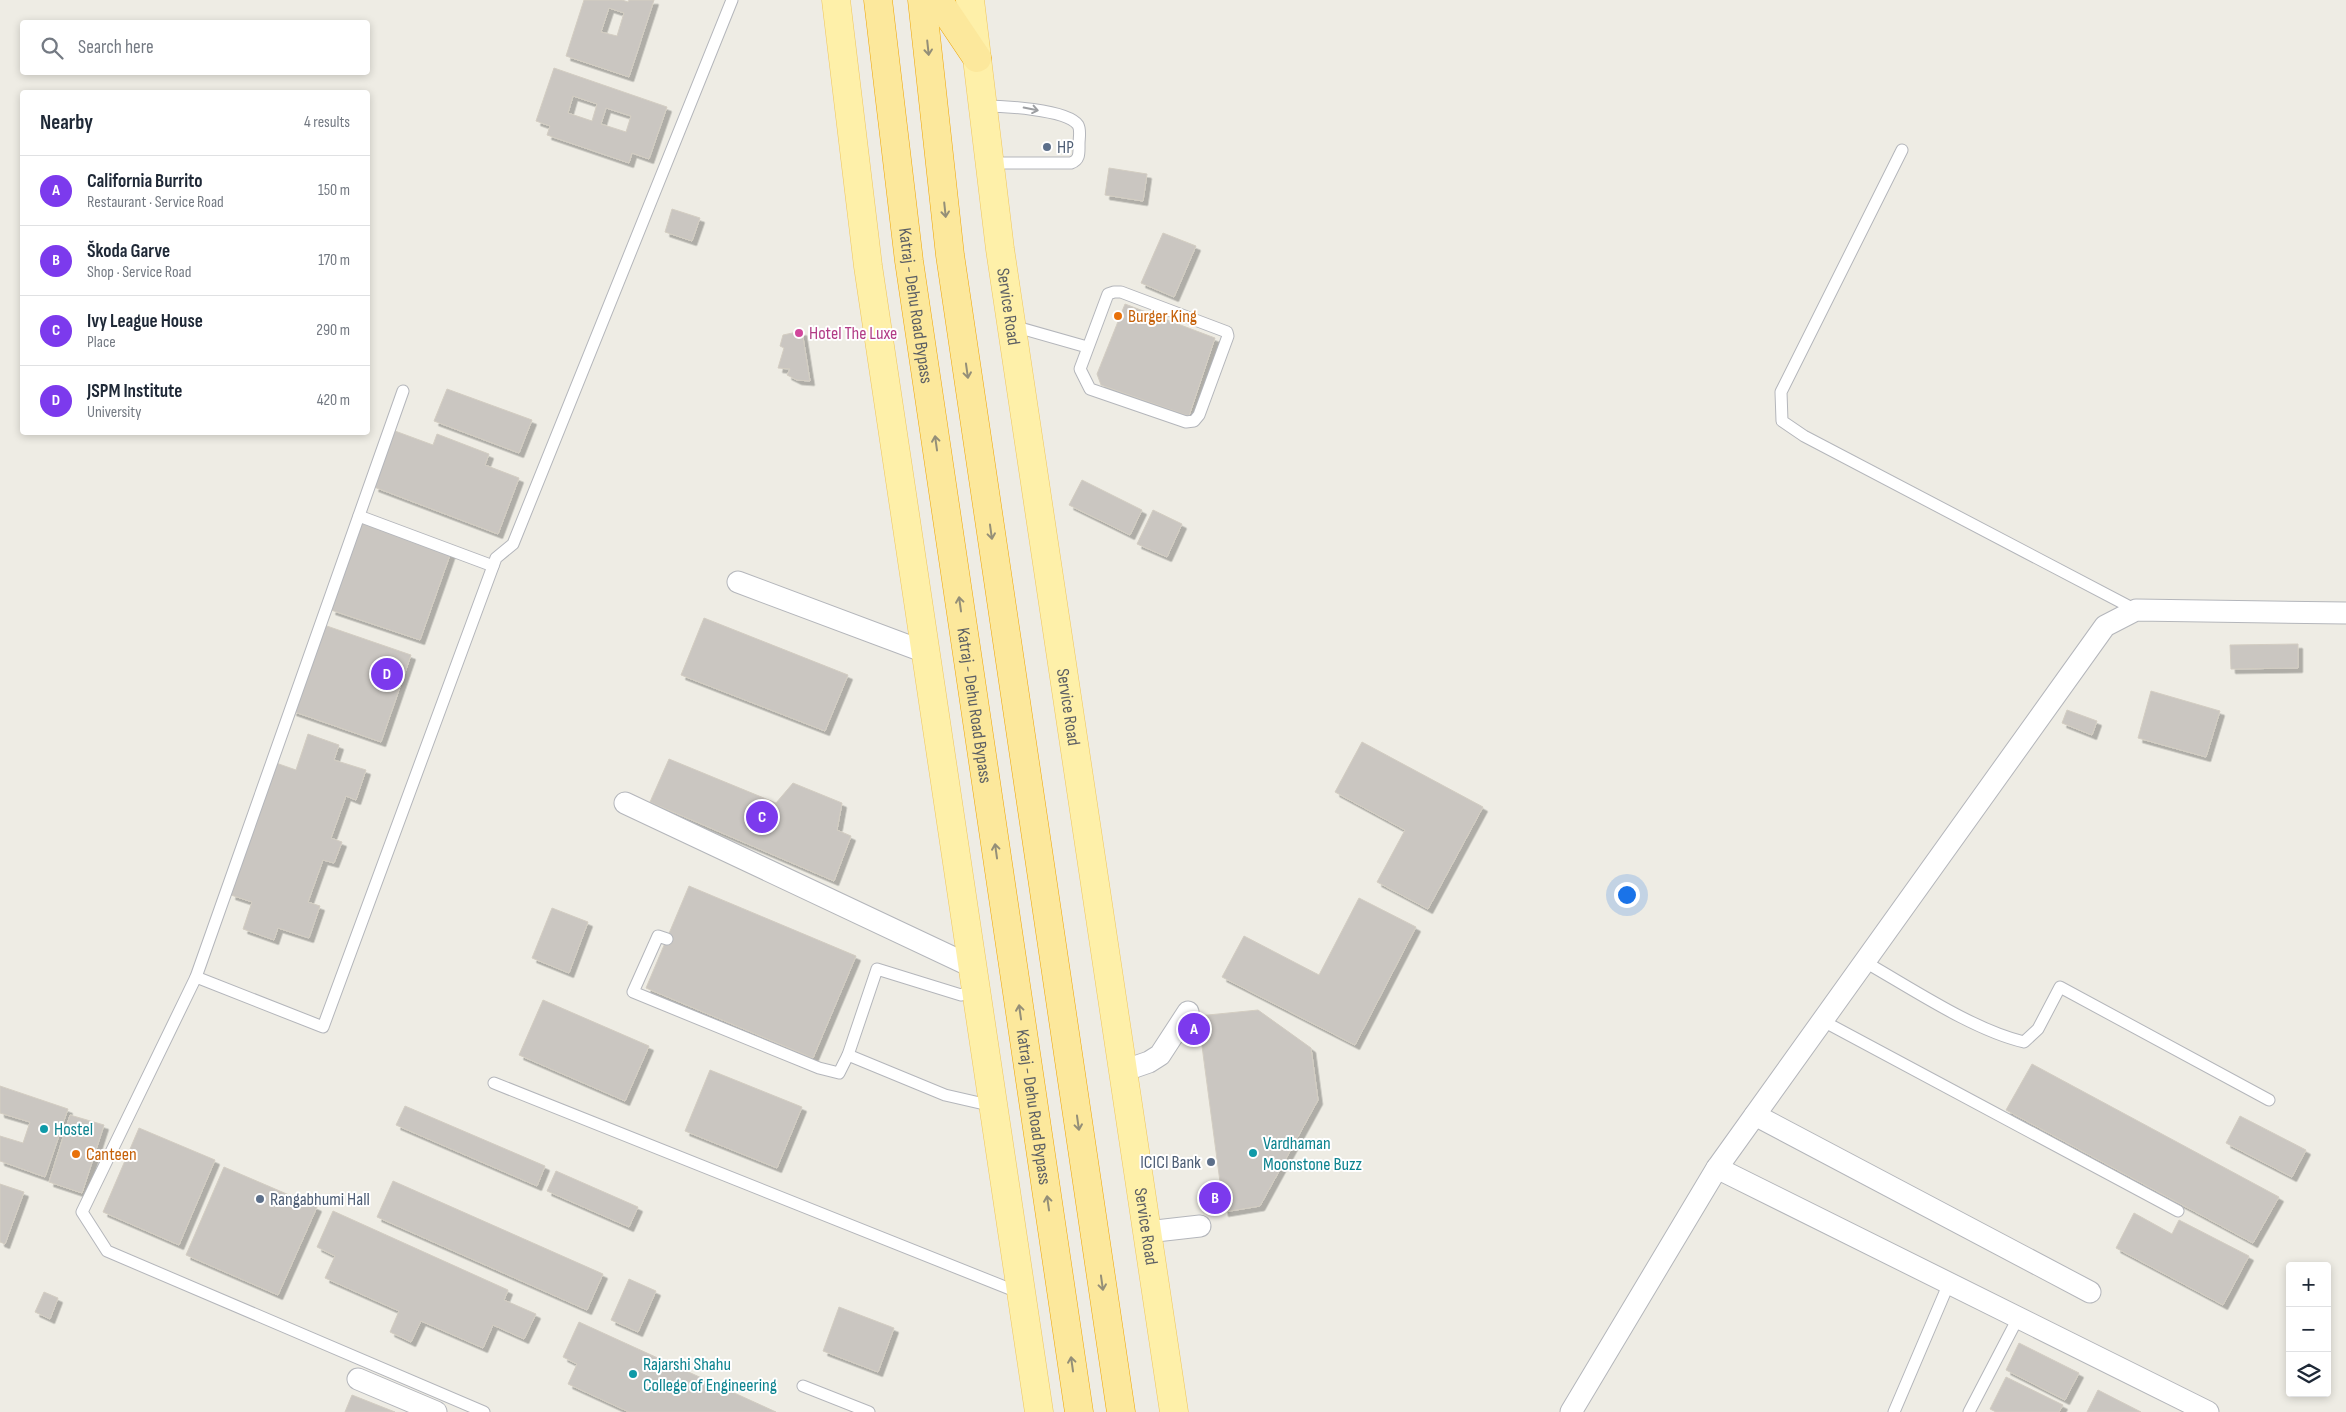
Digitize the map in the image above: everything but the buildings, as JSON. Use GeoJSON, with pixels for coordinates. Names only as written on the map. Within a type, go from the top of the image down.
{"type":"FeatureCollection","features":[{"type":"Feature","properties":{"kind":"highway","name":"Katraj - Dehu Road Bypass"},"geometry":{"type":"LineString","coordinates":[[878,0],[910,270],[1079,1412]]}},
{"type":"Feature","properties":{"kind":"highway"},"geometry":{"type":"LineString","coordinates":[[922,0],[950,255],[1121,1412]]}},
{"type":"Feature","properties":{"kind":"highway"},"geometry":{"type":"LineString","coordinates":[[938,0],[977,58]]}},
{"type":"Feature","properties":{"kind":"main road"},"geometry":{"type":"LineString","coordinates":[[836,0],[868,266],[1039,1412]]}},
{"type":"Feature","properties":{"kind":"main road","name":"Service Road"},"geometry":{"type":"LineString","coordinates":[[970,0],[1011,326],[1174,1412]]}},
{"type":"Feature","properties":{"kind":"street"},"geometry":{"type":"LineString","coordinates":[[738,582],[925,652]]}},
{"type":"Feature","properties":{"kind":"street"},"geometry":{"type":"LineString","coordinates":[[1571,1412],[1717,1168],[2105,626],[2136,610],[2346,612]]}},
{"type":"Feature","properties":{"kind":"street"},"geometry":{"type":"LineString","coordinates":[[624,803],[974,978]]}},
{"type":"Feature","properties":{"kind":"street"},"geometry":{"type":"LineString","coordinates":[[1123,1071],[1149,1062],[1160,1055],[1188,1012]]}},
{"type":"Feature","properties":{"kind":"street"},"geometry":{"type":"LineString","coordinates":[[1755,1115],[2090,1292]]}},
{"type":"Feature","properties":{"kind":"street"},"geometry":{"type":"LineString","coordinates":[[1717,1168],[2208,1412]]}},
{"type":"Feature","properties":{"kind":"street"},"geometry":{"type":"LineString","coordinates":[[1147,1232],[1200,1226]]}},
{"type":"Feature","properties":{"kind":"street"},"geometry":{"type":"LineString","coordinates":[[358,1379],[436,1412]]}},
{"type":"Feature","properties":{"kind":"lane"},"geometry":{"type":"LineString","coordinates":[[196,978],[323,1027],[496,558],[513,544],[732,0]]}},
{"type":"Feature","properties":{"kind":"lane"},"geometry":{"type":"LineString","coordinates":[[983,106],[1016,106],[1060,115],[1074,120],[1080,128],[1079,157],[1071,163],[990,163]]}},
{"type":"Feature","properties":{"kind":"lane"},"geometry":{"type":"LineString","coordinates":[[1902,150],[1781,392],[1782,421],[1804,436],[2136,610]]}},
{"type":"Feature","properties":{"kind":"lane"},"geometry":{"type":"LineString","coordinates":[[1114,292],[1121,292],[1227,332],[1228,336],[1199,415],[1194,421],[1186,422],[1090,389],[1080,369],[1087,347],[1108,294],[1114,292]]}},
{"type":"Feature","properties":{"kind":"lane"},"geometry":{"type":"LineString","coordinates":[[1011,326],[1087,347]]}},
{"type":"Feature","properties":{"kind":"lane"},"geometry":{"type":"LineString","coordinates":[[403,391],[196,978],[82,1212],[107,1251],[484,1412]]}},
{"type":"Feature","properties":{"kind":"lane"},"geometry":{"type":"LineString","coordinates":[[359,516],[493,566]]}},
{"type":"Feature","properties":{"kind":"lane"},"geometry":{"type":"LineString","coordinates":[[667,939],[658,936],[633,992],[819,1068],[839,1073],[848,1055],[877,969],[961,995],[974,978]]}},
{"type":"Feature","properties":{"kind":"lane"},"geometry":{"type":"LineString","coordinates":[[1864,962],[1963,1017],[2009,1038],[2024,1042],[2038,1028],[2060,986],[2269,1100]]}},
{"type":"Feature","properties":{"kind":"lane"},"geometry":{"type":"LineString","coordinates":[[1823,1021],[2178,1211]]}},
{"type":"Feature","properties":{"kind":"lane"},"geometry":{"type":"LineString","coordinates":[[848,1055],[945,1095],[993,1106]]}},
{"type":"Feature","properties":{"kind":"lane"},"geometry":{"type":"LineString","coordinates":[[494,1083],[1022,1294]]}},
{"type":"Feature","properties":{"kind":"lane"},"geometry":{"type":"LineString","coordinates":[[1894,1412],[1949,1283]]}},
{"type":"Feature","properties":{"kind":"lane"},"geometry":{"type":"LineString","coordinates":[[1968,1412],[2018,1318]]}},
{"type":"Feature","properties":{"kind":"lane"},"geometry":{"type":"LineString","coordinates":[[803,1386],[869,1412]]}},
{"type":"Feature","properties":{"kind":"place","name":"HP"},"geometry":{"type":"Point","coordinates":[1047,147]}},
{"type":"Feature","properties":{"kind":"place","name":"Burger King"},"geometry":{"type":"Point","coordinates":[1118,316]}},
{"type":"Feature","properties":{"kind":"place","name":"Hotel The Luxe"},"geometry":{"type":"Point","coordinates":[799,333]}},
{"type":"Feature","properties":{"kind":"place","name":"JSPM Institute"},"geometry":{"type":"Point","coordinates":[387,674]}},
{"type":"Feature","properties":{"kind":"place","name":"Ivy League House"},"geometry":{"type":"Point","coordinates":[762,817]}},
{"type":"Feature","properties":{"kind":"place","name":"California Burrito"},"geometry":{"type":"Point","coordinates":[1194,1029]}},
{"type":"Feature","properties":{"kind":"place","name":"Hostel"},"geometry":{"type":"Point","coordinates":[44,1129]}},
{"type":"Feature","properties":{"kind":"place","name":"Vardhaman Moonstone Buzz"},"geometry":{"type":"Point","coordinates":[1253,1153]}},
{"type":"Feature","properties":{"kind":"place","name":"Canteen"},"geometry":{"type":"Point","coordinates":[76,1154]}},
{"type":"Feature","properties":{"kind":"place","name":"ICICI Bank"},"geometry":{"type":"Point","coordinates":[1211,1162]}},
{"type":"Feature","properties":{"kind":"place","name":"Škoda Garve"},"geometry":{"type":"Point","coordinates":[1215,1198]}},
{"type":"Feature","properties":{"kind":"place","name":"Rangabhumi Hall"},"geometry":{"type":"Point","coordinates":[260,1199]}},
{"type":"Feature","properties":{"kind":"place","name":"Rajarshi Shahu College of Engineering"},"geometry":{"type":"Point","coordinates":[633,1374]}}]}
